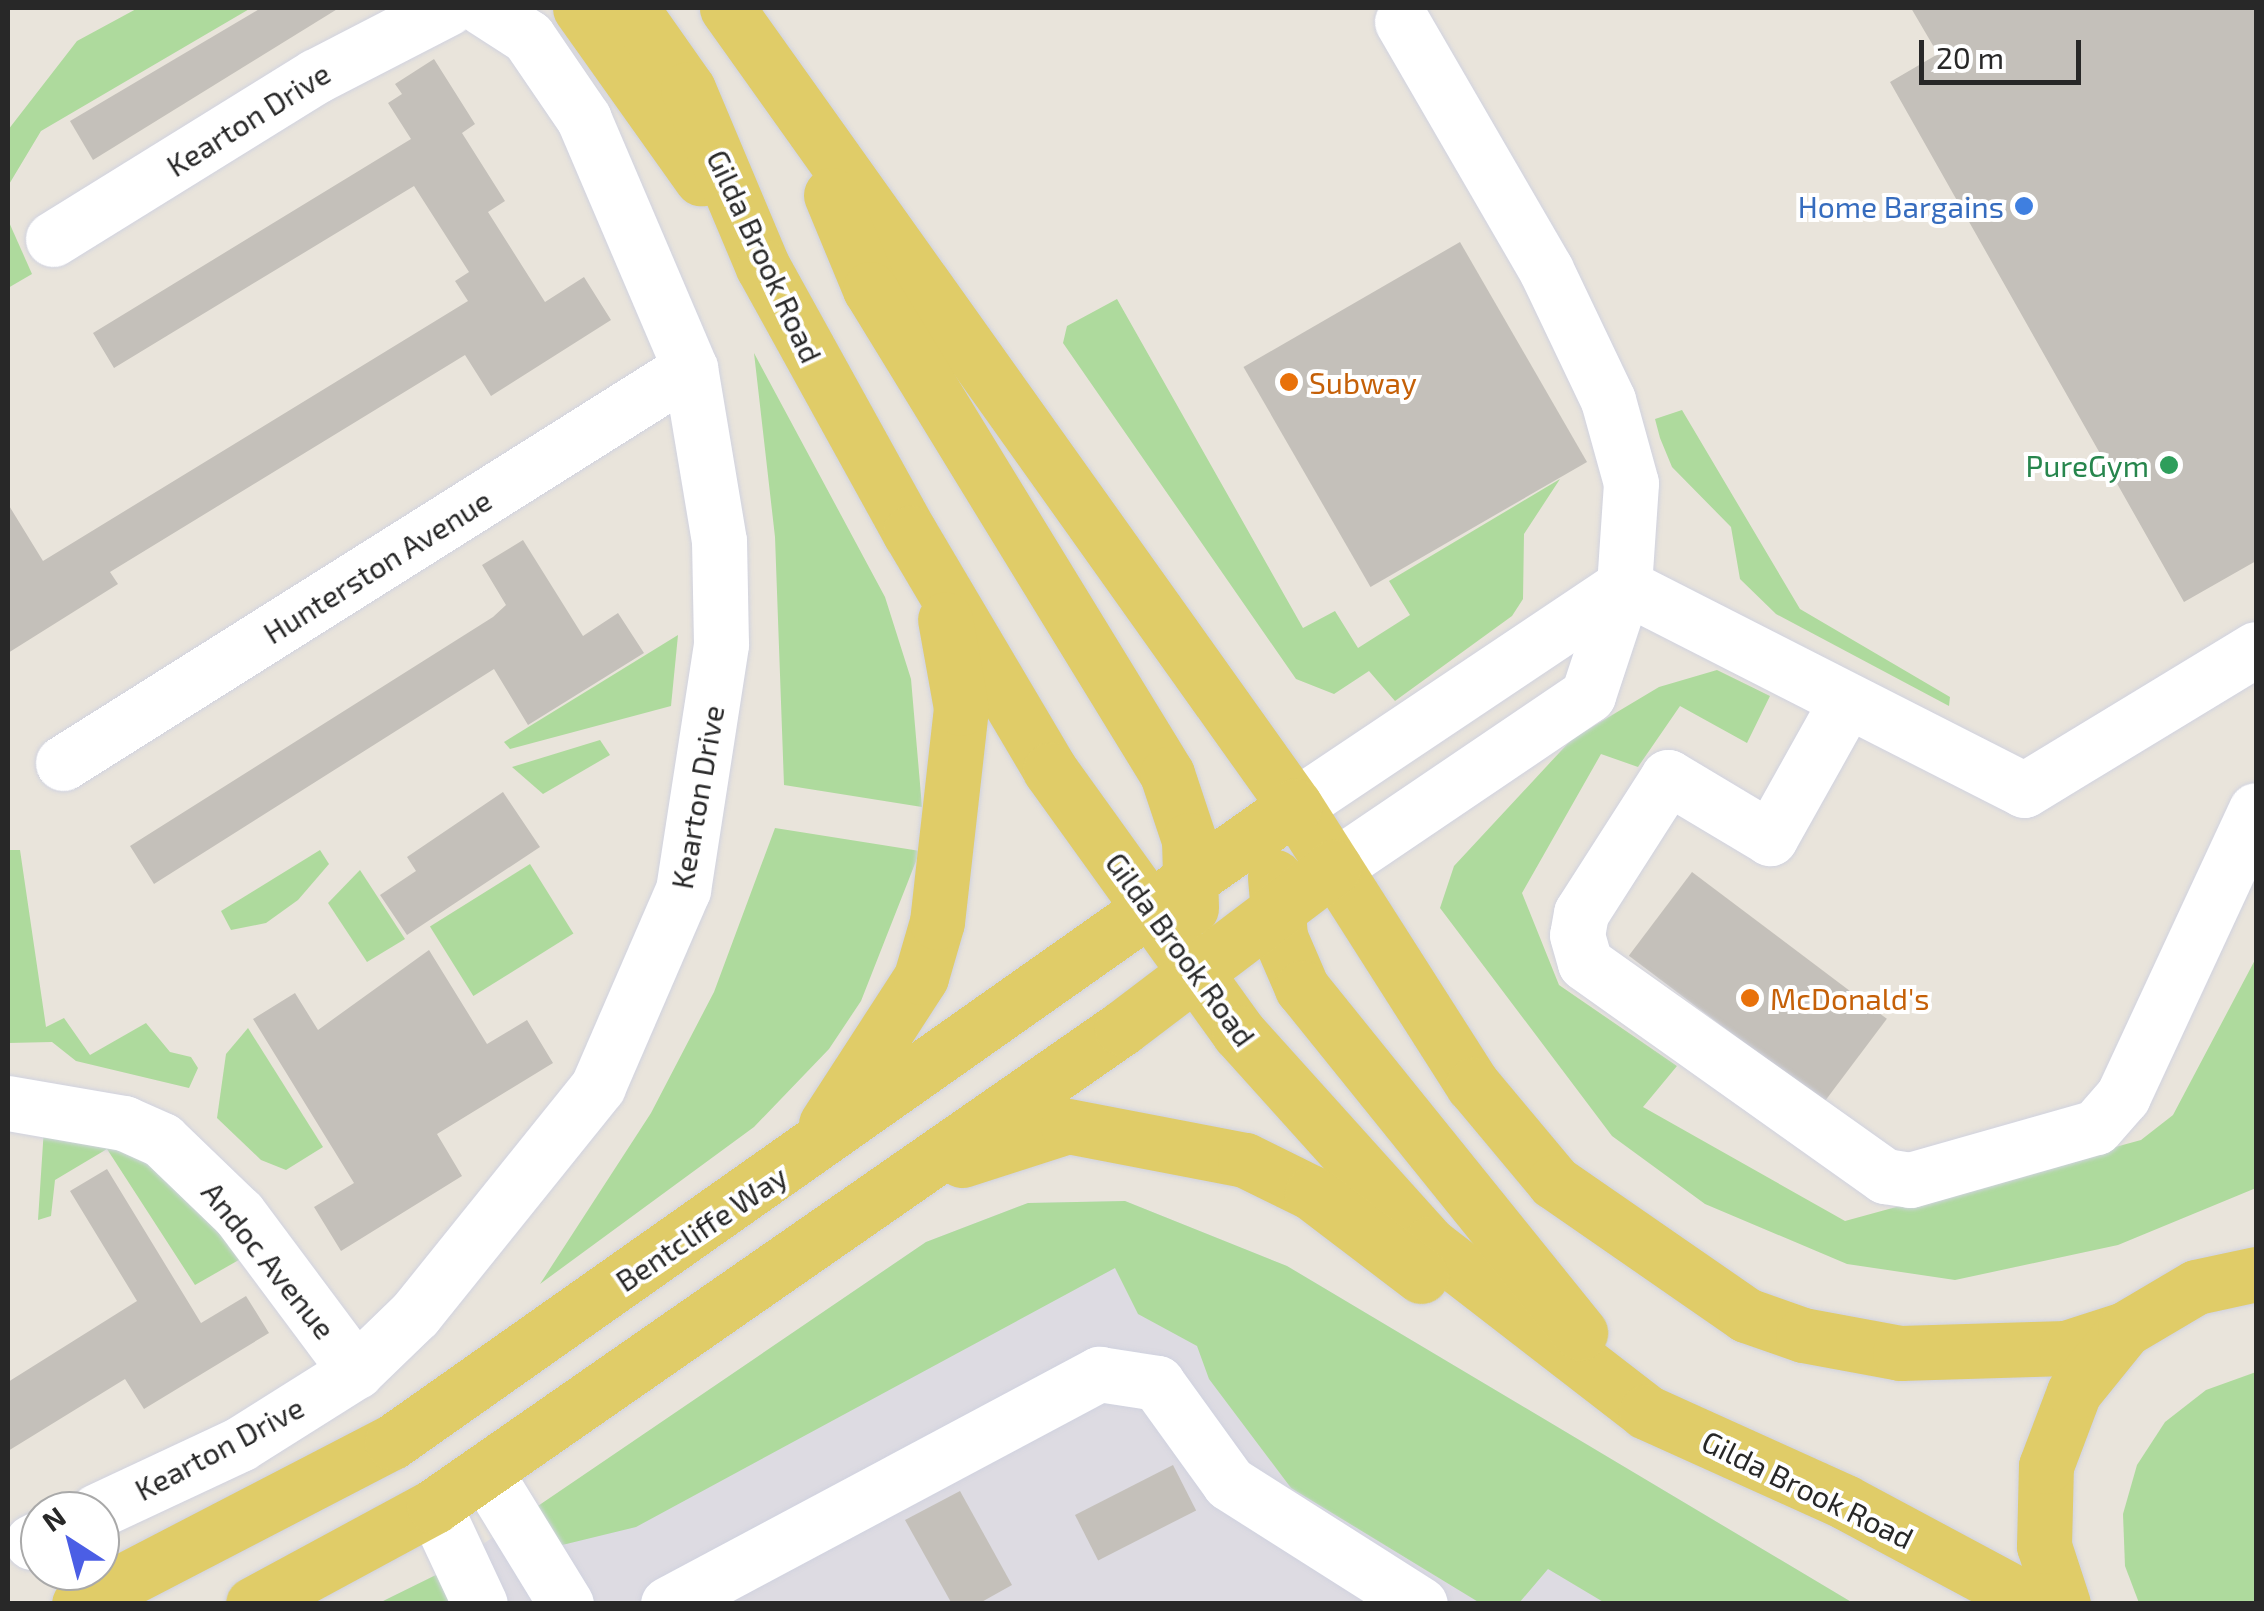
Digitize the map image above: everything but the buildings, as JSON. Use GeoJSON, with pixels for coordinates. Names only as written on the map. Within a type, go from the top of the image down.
{"type":"FeatureCollection","features":[{"type":"Feature","properties":{"kind":"main road"},"geometry":{"type":"LineString","coordinates":[[580,8],[763,267]]}},
{"type":"Feature","properties":{"kind":"main road","name":"Gilda Brook Road"},"geometry":{"type":"LineString","coordinates":[[631,8],[688,89],[763,267],[910,533],[1050,770],[1150,910],[1180,973],[1429,1244],[1646,1412],[1845,1502],[2035,1604]]}},
{"type":"Feature","properties":{"kind":"main road"},"geometry":{"type":"LineString","coordinates":[[727,8],[1295,806],[1473,1085],[1554,1182],[1746,1315],[1900,1353],[2066,1348],[2124,1329],[2196,1287],[2256,1274]]}},
{"type":"Feature","properties":{"kind":"main road"},"geometry":{"type":"LineString","coordinates":[[792,100],[870,289],[1167,774],[1194,875],[1180,973]]}},
{"type":"Feature","properties":{"kind":"main road"},"geometry":{"type":"LineString","coordinates":[[802,1160],[920,976],[950,860],[961,708],[950,633],[910,533]]}},
{"type":"Feature","properties":{"kind":"main road"},"geometry":{"type":"LineString","coordinates":[[1295,806],[1275,873],[1275,909],[1302,988],[1646,1412]]}},
{"type":"Feature","properties":{"kind":"main road","name":"Bentcliffe Way"},"geometry":{"type":"LineString","coordinates":[[79,1604],[392,1442],[802,1160],[1295,806]]}},
{"type":"Feature","properties":{"kind":"main road"},"geometry":{"type":"LineString","coordinates":[[253,1604],[434,1506],[485,1472],[828,1230],[1180,973],[1334,868]]}},
{"type":"Feature","properties":{"kind":"main road"},"geometry":{"type":"LineString","coordinates":[[828,1230],[978,1151],[1068,1126],[1146,1135],[1245,1160],[1312,1193],[1459,1308],[1646,1412]]}},
{"type":"Feature","properties":{"kind":"main road"},"geometry":{"type":"LineString","coordinates":[[2063,1604],[2044,1546],[2046,1466],[2074,1392],[2124,1329]]}},
{"type":"Feature","properties":{"kind":"street","name":"Kearton Drive"},"geometry":{"type":"LineString","coordinates":[[52,239],[316,76],[448,8]]}},
{"type":"Feature","properties":{"kind":"street","name":"Kearton Drive"},"geometry":{"type":"LineString","coordinates":[[120,1500],[240,1444],[356,1371],[565,1135],[624,1034],[683,890],[721,644],[719,541],[690,368],[584,120],[528,38],[483,8]]}},
{"type":"Feature","properties":{"kind":"street"},"geometry":{"type":"LineString","coordinates":[[1334,868],[1588,695],[1624,586],[1632,482],[1608,400],[1546,270],[1402,22]]}},
{"type":"Feature","properties":{"kind":"street","name":"Hunterston Avenue"},"geometry":{"type":"LineString","coordinates":[[63,763],[690,368]]}},
{"type":"Feature","properties":{"kind":"street"},"geometry":{"type":"LineString","coordinates":[[1624,586],[2024,790],[2256,649]]}},
{"type":"Feature","properties":{"kind":"street"},"geometry":{"type":"LineString","coordinates":[[1295,806],[1624,586]]}},
{"type":"Feature","properties":{"kind":"street"},"geometry":{"type":"LineString","coordinates":[[1846,702],[1770,838],[1668,777],[1581,913],[1577,935],[1585,963],[1886,1176],[1910,1180],[2096,1126],[2122,1096],[2256,810]]}},
{"type":"Feature","properties":{"kind":"street","name":"Andoc Avenue"},"geometry":{"type":"LineString","coordinates":[[8,1103],[124,1123],[162,1140],[239,1214],[356,1371]]}},
{"type":"Feature","properties":{"kind":"street"},"geometry":{"type":"LineString","coordinates":[[668,1604],[1099,1374],[1156,1384],[1228,1483],[1420,1604]]}},
{"type":"Feature","properties":{"kind":"street"},"geometry":{"type":"LineString","coordinates":[[485,1472],[566,1604]]}},
{"type":"Feature","properties":{"kind":"street"},"geometry":{"type":"LineString","coordinates":[[434,1506],[480,1604]]}},
{"type":"Feature","properties":{"kind":"shaded area"},"geometry":{"type":"Polygon","coordinates":[[[1125,1201],[1287,1266],[1853,1603],[377,1604],[442,1572],[926,1242],[1028,1203],[1125,1201]]]}},
{"type":"Feature","properties":{"kind":"green space"},"geometry":{"type":"Polygon","coordinates":[[[138,8],[251,8],[41,131],[8,186],[8,130],[77,41],[138,8]]]}},
{"type":"Feature","properties":{"kind":"green space"},"geometry":{"type":"Polygon","coordinates":[[[8,220],[32,274],[8,288],[8,220]]]}},
{"type":"Feature","properties":{"kind":"green space"},"geometry":{"type":"Polygon","coordinates":[[[1117,299],[1303,628],[1335,611],[1358,648],[1410,615],[1389,581],[1560,479],[1524,534],[1523,599],[1512,616],[1395,701],[1369,671],[1334,694],[1296,679],[1063,343],[1067,326],[1117,299]]]}},
{"type":"Feature","properties":{"kind":"green space"},"geometry":{"type":"Polygon","coordinates":[[[754,353],[885,597],[911,679],[922,807],[784,785],[775,537],[754,353]]]}},
{"type":"Feature","properties":{"kind":"green space"},"geometry":{"type":"Polygon","coordinates":[[[1682,410],[1800,609],[1950,697],[1949,706],[1776,614],[1740,579],[1731,527],[1672,467],[1660,438],[1655,419],[1682,410]]]}},
{"type":"Feature","properties":{"kind":"green space"},"geometry":{"type":"Polygon","coordinates":[[[678,635],[671,706],[510,749],[504,742],[678,635]]]}},
{"type":"Feature","properties":{"kind":"green space"},"geometry":{"type":"Polygon","coordinates":[[[1717,670],[1770,696],[1747,743],[1680,706],[1638,767],[1601,754],[1522,893],[1559,985],[1677,1066],[1643,1107],[1845,1221],[2141,1140],[2173,1115],[2256,958],[2256,1188],[2118,1245],[1955,1280],[1847,1264],[1705,1204],[1612,1136],[1440,908],[1454,866],[1572,739],[1659,687],[1717,670]]]}},
{"type":"Feature","properties":{"kind":"green space"},"geometry":{"type":"Polygon","coordinates":[[[600,740],[610,755],[543,794],[512,767],[600,740]]]}},
{"type":"Feature","properties":{"kind":"green space"},"geometry":{"type":"Polygon","coordinates":[[[775,828],[920,851],[861,1001],[829,1049],[754,1127],[540,1284],[651,1113],[714,992],[775,828]]]}},
{"type":"Feature","properties":{"kind":"green space"},"geometry":{"type":"Polygon","coordinates":[[[8,850],[20,850],[46,1027],[64,1018],[90,1055],[146,1023],[170,1052],[191,1057],[198,1068],[189,1088],[76,1061],[52,1042],[8,1043],[8,850]]]}},
{"type":"Feature","properties":{"kind":"green space"},"geometry":{"type":"Polygon","coordinates":[[[320,850],[329,864],[298,900],[266,923],[231,930],[221,911],[320,850]]]}},
{"type":"Feature","properties":{"kind":"green space"},"geometry":{"type":"Polygon","coordinates":[[[530,864],[573,934],[473,996],[430,927],[530,864]]]}},
{"type":"Feature","properties":{"kind":"green space"},"geometry":{"type":"Polygon","coordinates":[[[360,870],[405,939],[367,962],[328,903],[360,870]]]}},
{"type":"Feature","properties":{"kind":"green space"},"geometry":{"type":"Polygon","coordinates":[[[248,1028],[323,1147],[286,1170],[261,1160],[217,1118],[226,1054],[248,1028]]]}},
{"type":"Feature","properties":{"kind":"green space"},"geometry":{"type":"Polygon","coordinates":[[[44,1128],[142,1152],[244,1257],[195,1285],[107,1149],[55,1180],[51,1216],[38,1220],[44,1128]]]}},
{"type":"Feature","properties":{"kind":"green space"},"geometry":{"type":"Polygon","coordinates":[[[1125,1201],[1287,1266],[1853,1603],[1605,1603],[1548,1569],[1519,1603],[1480,1603],[1291,1488],[1209,1379],[1197,1346],[1138,1314],[1115,1268],[636,1527],[554,1547],[532,1510],[926,1242],[1028,1203],[1125,1201]]]}},
{"type":"Feature","properties":{"kind":"green space"},"geometry":{"type":"Polygon","coordinates":[[[2256,1372],[2256,1603],[2139,1603],[2125,1566],[2123,1514],[2137,1465],[2165,1422],[2206,1390],[2256,1372]]]}},
{"type":"Feature","properties":{"kind":"green space"},"geometry":{"type":"Polygon","coordinates":[[[442,1572],[458,1604],[377,1604],[442,1572]]]}},
{"type":"Feature","properties":{"kind":"place","name":"Home Bargains"},"geometry":{"type":"Point","coordinates":[2024,206]}},
{"type":"Feature","properties":{"kind":"place","name":"Subway"},"geometry":{"type":"Point","coordinates":[1289,382]}},
{"type":"Feature","properties":{"kind":"place","name":"PureGym"},"geometry":{"type":"Point","coordinates":[2169,465]}},
{"type":"Feature","properties":{"kind":"place","name":"McDonald's"},"geometry":{"type":"Point","coordinates":[1750,998]}}]}
